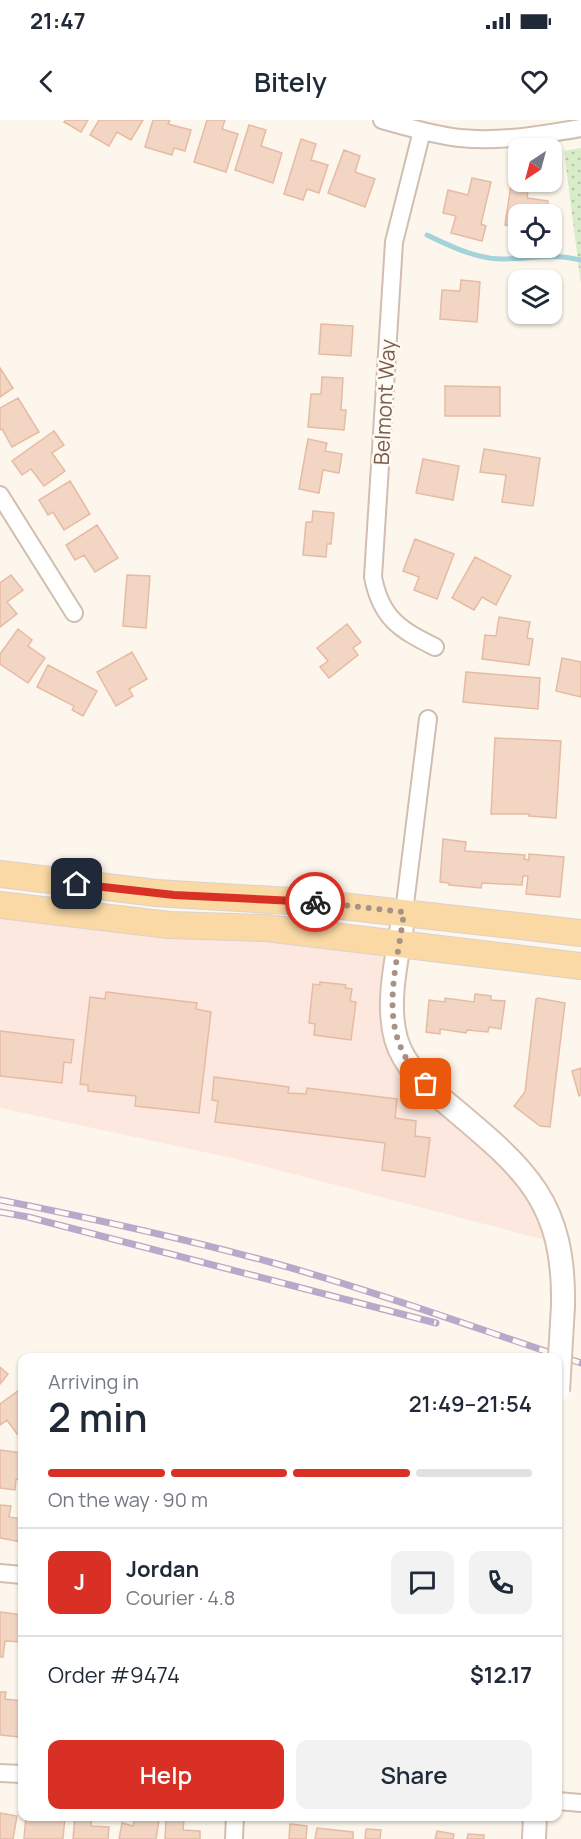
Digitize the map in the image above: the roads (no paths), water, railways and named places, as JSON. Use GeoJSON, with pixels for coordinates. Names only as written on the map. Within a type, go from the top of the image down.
{"type":"FeatureCollection","features":[{"type":"Feature","properties":{"kind":"main road"},"geometry":{"type":"LineString","coordinates":[[0,874],[156,893],[306,902],[581,933]]}},
{"type":"Feature","properties":{"kind":"main road"},"geometry":{"type":"LineString","coordinates":[[0,905],[169,925],[272,928],[581,966]]}},
{"type":"Feature","properties":{"kind":"street"},"geometry":{"type":"LineString","coordinates":[[382,120],[422,131],[462,138],[505,139],[581,128]]}},
{"type":"Feature","properties":{"kind":"street","name":"Belmont Way"},"geometry":{"type":"LineString","coordinates":[[422,131],[394,242],[373,577],[381,602],[395,623],[403,631],[435,647]]}},
{"type":"Feature","properties":{"kind":"street"},"geometry":{"type":"LineString","coordinates":[[0,495],[74,613]]}},
{"type":"Feature","properties":{"kind":"street"},"geometry":{"type":"LineString","coordinates":[[428,719],[418,815],[394,981],[393,1015],[398,1046],[421,1079],[507,1156],[539,1195],[559,1245],[563,1274],[560,1353]]}},
{"type":"Feature","properties":{"kind":"street"},"geometry":{"type":"LineString","coordinates":[[0,1573],[18,1575]]}},
{"type":"Feature","properties":{"kind":"street"},"geometry":{"type":"LineString","coordinates":[[0,1773],[18,1774]]}},
{"type":"Feature","properties":{"kind":"street"},"geometry":{"type":"LineString","coordinates":[[562,1801],[581,1803]]}},
{"type":"Feature","properties":{"kind":"street"},"geometry":{"type":"LineString","coordinates":[[234,1839],[235,1821]]}},
{"type":"Feature","properties":{"kind":"street"},"geometry":{"type":"LineString","coordinates":[[534,1839],[535,1821]]}},
{"type":"Feature","properties":{"kind":"waterway"},"geometry":{"type":"LineString","coordinates":[[427,235],[483,257],[512,259],[551,257],[581,260]]}},
{"type":"Feature","properties":{"kind":"railway"},"geometry":{"type":"LineString","coordinates":[[0,1200],[135,1229],[270,1262],[551,1353]]}},
{"type":"Feature","properties":{"kind":"railway"},"geometry":{"type":"LineString","coordinates":[[0,1212],[28,1217],[436,1323]]}},
{"type":"Feature","properties":{"kind":"railway"},"geometry":{"type":"LineString","coordinates":[[562,1357],[581,1363]]}}]}
